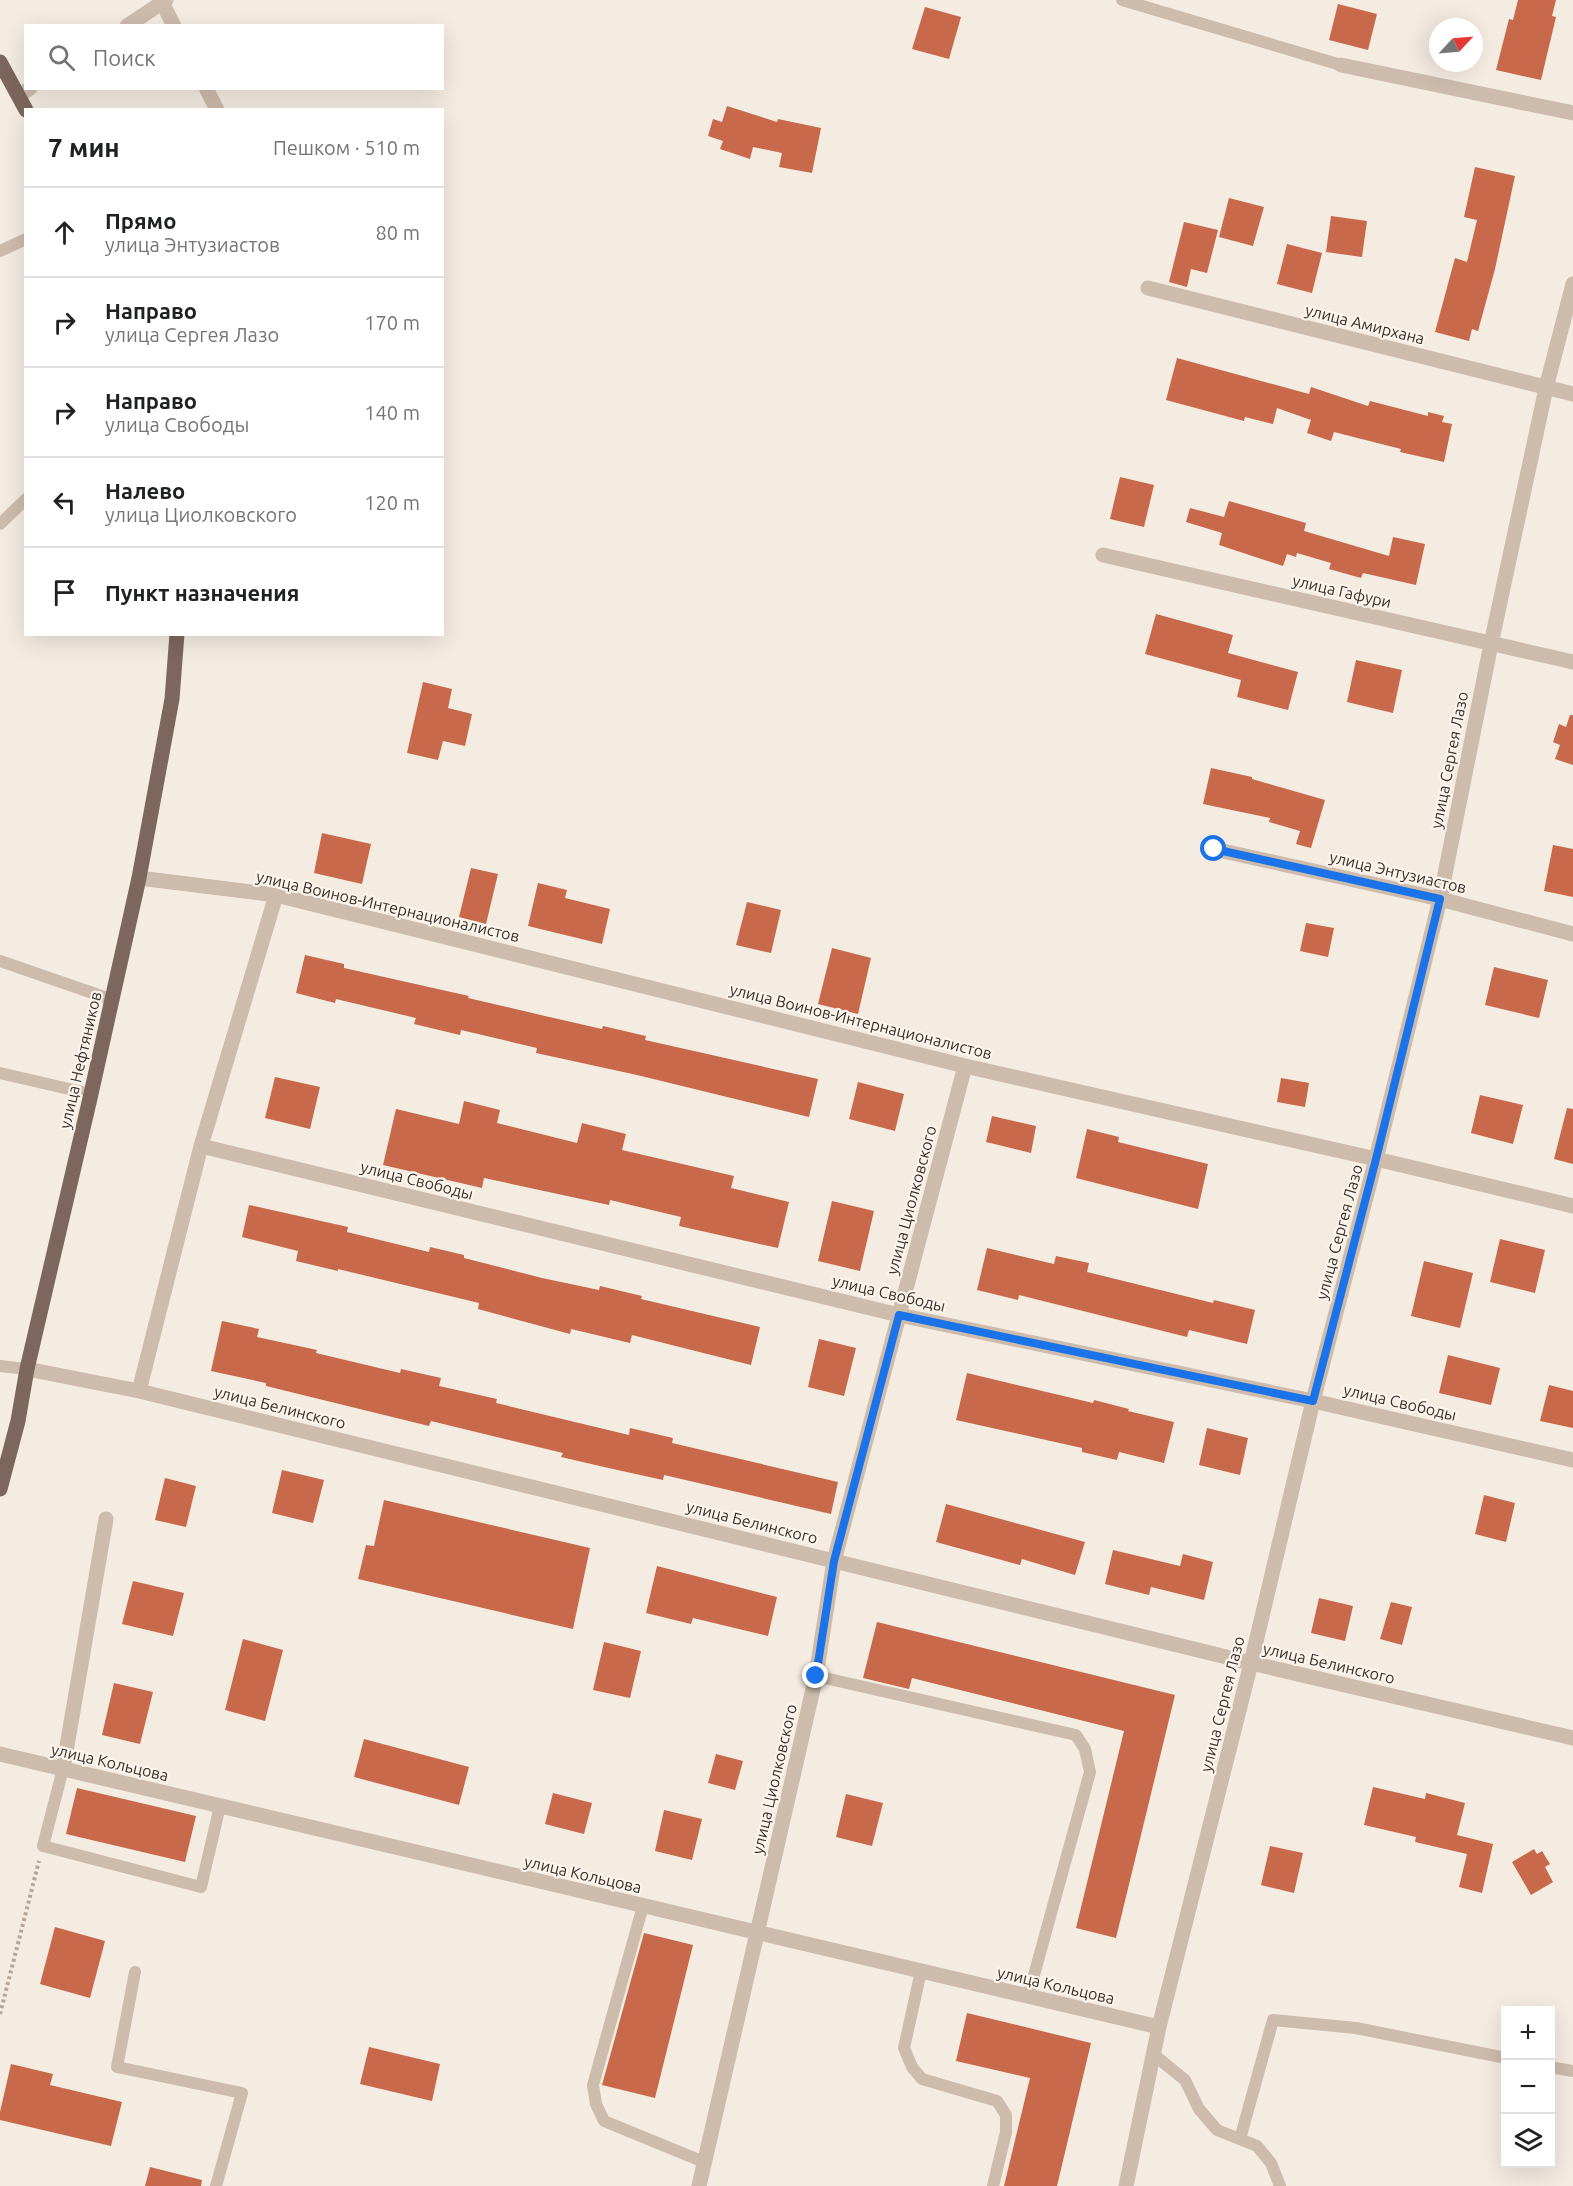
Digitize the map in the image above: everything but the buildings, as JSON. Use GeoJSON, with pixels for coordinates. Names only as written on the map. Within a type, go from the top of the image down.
{"type":"FeatureCollection","features":[{"type":"Feature","properties":{"kind":"main road"},"geometry":{"type":"LineString","coordinates":[[0,62],[25,98]]}},
{"type":"Feature","properties":{"kind":"main road","name":"улица Нефтяников"},"geometry":{"type":"LineString","coordinates":[[0,1489],[18,1421],[27,1369],[139,878],[172,699],[177,636]]}},
{"type":"Feature","properties":{"kind":"street"},"geometry":{"type":"LineString","coordinates":[[130,24],[163,1],[173,24]]}},
{"type":"Feature","properties":{"kind":"street"},"geometry":{"type":"LineString","coordinates":[[1341,65],[1573,113]]}},
{"type":"Feature","properties":{"kind":"street"},"geometry":{"type":"LineString","coordinates":[[207,90],[216,108]]}},
{"type":"Feature","properties":{"kind":"street","name":"улица Сергея Лазо"},"geometry":{"type":"LineString","coordinates":[[1128,2185],[1159,2027],[1251,1663],[1313,1401],[1440,899],[1491,644],[1546,388],[1573,284]]}},
{"type":"Feature","properties":{"kind":"street","name":"улица Амирхана"},"geometry":{"type":"LineString","coordinates":[[1148,288],[1573,394]]}},
{"type":"Feature","properties":{"kind":"street","name":"улица Гафури"},"geometry":{"type":"LineString","coordinates":[[1102,555],[1573,662]]}},
{"type":"Feature","properties":{"kind":"street","name":"улица Энтузиастов"},"geometry":{"type":"LineString","coordinates":[[1214,849],[1440,899],[1573,934]]}},
{"type":"Feature","properties":{"kind":"street","name":"улица Воинов-Интернационалистов"},"geometry":{"type":"LineString","coordinates":[[139,878],[276,895],[966,1066],[1573,1206]]}},
{"type":"Feature","properties":{"kind":"street"},"geometry":{"type":"LineString","coordinates":[[139,1391],[201,1146],[276,895]]}},
{"type":"Feature","properties":{"kind":"street","name":"улица Циолковского"},"geometry":{"type":"LineString","coordinates":[[699,2186],[816,1676],[834,1561],[966,1066]]}},
{"type":"Feature","properties":{"kind":"street","name":"улица Свободы"},"geometry":{"type":"LineString","coordinates":[[201,1146],[899,1315],[1313,1401],[1573,1460]]}},
{"type":"Feature","properties":{"kind":"street","name":"улица Белинского"},"geometry":{"type":"LineString","coordinates":[[27,1369],[139,1391],[1251,1663],[1573,1738]]}},
{"type":"Feature","properties":{"kind":"street"},"geometry":{"type":"LineString","coordinates":[[63,1769],[106,1518]]}},
{"type":"Feature","properties":{"kind":"street","name":"улица Кольцова"},"geometry":{"type":"LineString","coordinates":[[0,1754],[1159,2027]]}},
{"type":"Feature","properties":{"kind":"lane"},"geometry":{"type":"LineString","coordinates":[[1122,0],[1341,65]]}},
{"type":"Feature","properties":{"kind":"lane"},"geometry":{"type":"LineString","coordinates":[[0,251],[24,240]]}},
{"type":"Feature","properties":{"kind":"lane"},"geometry":{"type":"LineString","coordinates":[[0,524],[24,501]]}},
{"type":"Feature","properties":{"kind":"lane"},"geometry":{"type":"LineString","coordinates":[[0,961],[113,1000]]}},
{"type":"Feature","properties":{"kind":"lane"},"geometry":{"type":"LineString","coordinates":[[0,1073],[91,1094]]}},
{"type":"Feature","properties":{"kind":"lane"},"geometry":{"type":"LineString","coordinates":[[0,1366],[27,1369]]}},
{"type":"Feature","properties":{"kind":"lane"},"geometry":{"type":"LineString","coordinates":[[816,1676],[1076,1735],[1085,1749],[1090,1772],[1028,1997]]}},
{"type":"Feature","properties":{"kind":"lane"},"geometry":{"type":"LineString","coordinates":[[63,1769],[43,1846],[201,1887],[220,1806]]}},
{"type":"Feature","properties":{"kind":"lane"},"geometry":{"type":"LineString","coordinates":[[643,1906],[593,2085],[596,2104],[604,2121],[704,2162]]}},
{"type":"Feature","properties":{"kind":"lane"},"geometry":{"type":"LineString","coordinates":[[921,1971],[904,2048],[912,2067],[922,2079],[997,2101],[1006,2115],[1006,2132],[993,2186]]}},
{"type":"Feature","properties":{"kind":"lane"},"geometry":{"type":"LineString","coordinates":[[135,1972],[117,2067],[242,2093],[216,2186]]}},
{"type":"Feature","properties":{"kind":"lane"},"geometry":{"type":"LineString","coordinates":[[1240,2139],[1273,2020],[1356,2028],[1501,2057]]}},
{"type":"Feature","properties":{"kind":"lane"},"geometry":{"type":"LineString","coordinates":[[1153,2054],[1185,2080],[1199,2109],[1217,2130],[1257,2146],[1271,2163],[1280,2186]]}},
{"type":"Feature","properties":{"kind":"lane"},"geometry":{"type":"LineString","coordinates":[[1555,2068],[1573,2071]]}},
{"type":"Feature","properties":{"kind":"path"},"geometry":{"type":"LineString","coordinates":[[0,2014],[43,1846]]}},
{"type":"Feature","properties":{"kind":"route"},"geometry":{"type":"LineString","coordinates":[[816,1676],[834,1561],[899,1315],[1313,1401],[1440,899],[1214,849]]}}]}
